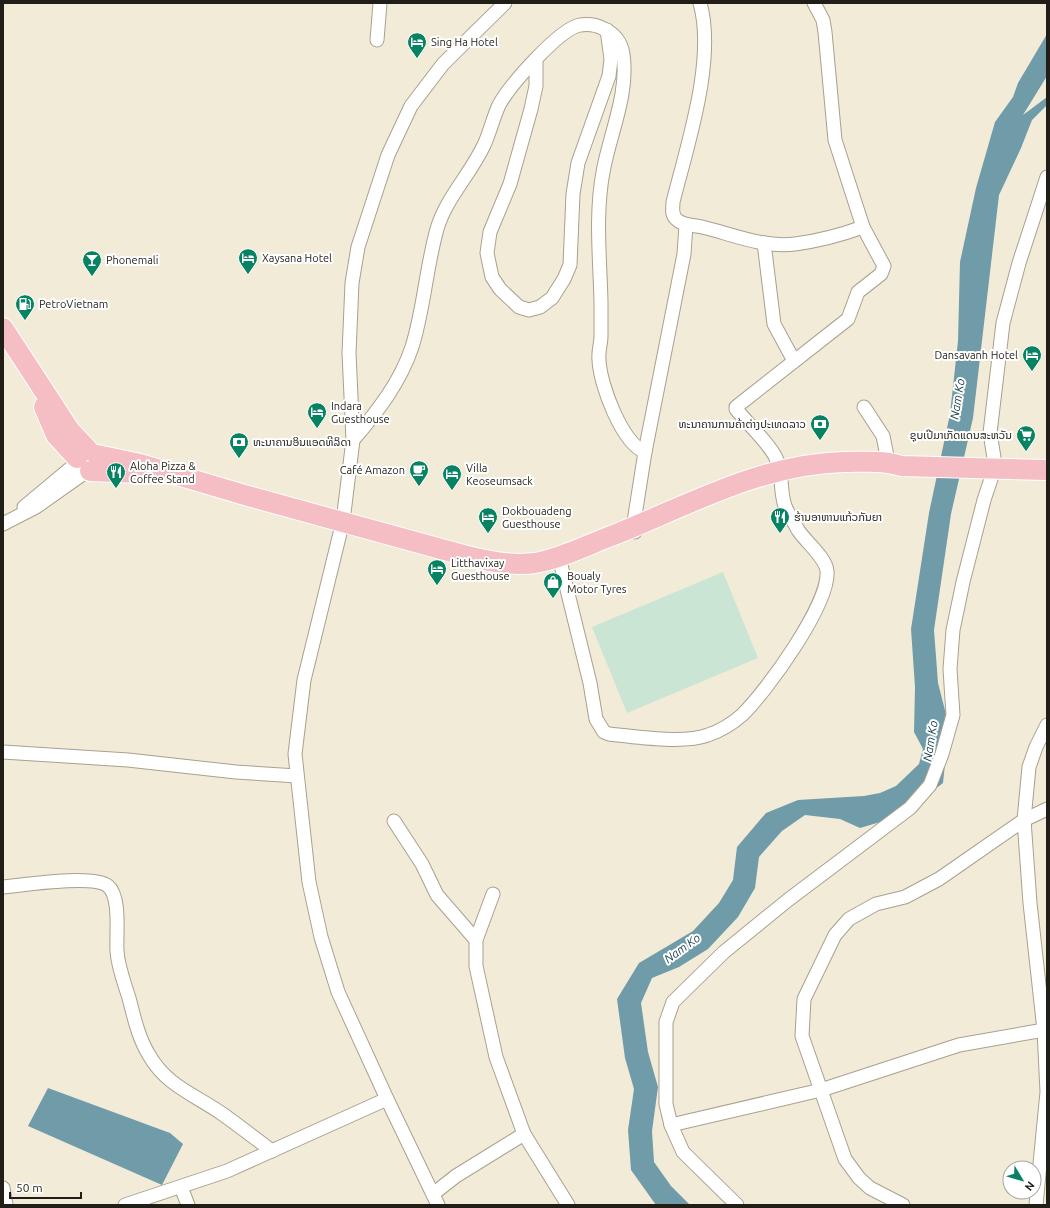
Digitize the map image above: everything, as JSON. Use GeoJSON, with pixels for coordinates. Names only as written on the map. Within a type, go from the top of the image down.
{"type":"FeatureCollection","features":[{"type":"Feature","properties":{"kind":"highway"},"geometry":{"type":"LineString","coordinates":[[3,328],[70,431],[86,461]]}},
{"type":"Feature","properties":{"kind":"highway"},"geometry":{"type":"LineString","coordinates":[[3,350],[46,410],[56,435],[86,461],[138,468],[342,526],[493,562],[522,564],[560,562],[635,532],[696,499],[733,485],[781,476],[835,472],[888,473],[901,465],[994,470],[1047,470]]}},
{"type":"Feature","properties":{"kind":"street"},"geometry":{"type":"LineString","coordinates":[[377,40],[380,3]]}},
{"type":"Feature","properties":{"kind":"street"},"geometry":{"type":"LineString","coordinates":[[505,3],[443,64],[411,106],[388,154],[358,247],[352,283],[349,353],[353,440],[342,526],[304,680],[295,754],[309,882],[321,937],[338,992],[387,1099],[436,1199],[456,1176],[524,1134]]}},
{"type":"Feature","properties":{"kind":"street"},"geometry":{"type":"LineString","coordinates":[[700,3],[705,45],[697,108],[672,202],[673,215],[677,220],[686,225],[764,243],[794,244],[838,235],[863,227]]}},
{"type":"Feature","properties":{"kind":"street"},"geometry":{"type":"LineString","coordinates":[[560,562],[590,682],[596,719],[604,732],[609,734],[652,738],[688,739],[707,736],[720,730],[742,715],[775,676],[809,623],[827,583],[826,565],[799,531],[785,507],[781,476],[775,456],[736,410],[736,407],[848,319],[858,292],[881,274],[884,266],[863,227],[835,140],[825,32],[822,20],[814,3]]}},
{"type":"Feature","properties":{"kind":"street"},"geometry":{"type":"LineString","coordinates":[[353,440],[374,416],[400,376],[412,346],[437,229],[446,207],[484,144],[497,109],[505,94],[517,78],[564,32],[580,25],[596,25],[607,30],[618,39],[623,52],[624,80],[603,173],[601,194],[599,243],[601,338],[599,360],[611,409],[635,446],[645,452]]}},
{"type":"Feature","properties":{"kind":"street"},"geometry":{"type":"LineString","coordinates":[[536,61],[536,86],[531,109],[510,184],[490,232],[487,253],[492,277],[500,289],[519,307],[529,310],[540,307],[552,298],[564,279],[570,264],[572,194],[578,163],[609,76],[611,58],[607,30]]}},
{"type":"Feature","properties":{"kind":"street"},"geometry":{"type":"LineString","coordinates":[[737,1205],[683,1152],[671,1125],[666,1104],[666,1022],[673,1002],[724,952],[788,900],[910,808],[930,785],[942,754],[953,715],[950,669],[953,630],[962,582],[984,500],[994,470],[990,433],[1003,323],[1019,262],[1047,178]]}},
{"type":"Feature","properties":{"kind":"street"},"geometry":{"type":"LineString","coordinates":[[635,532],[645,452],[684,254],[686,225]]}},
{"type":"Feature","properties":{"kind":"street"},"geometry":{"type":"LineString","coordinates":[[764,243],[774,324],[794,361]]}},
{"type":"Feature","properties":{"kind":"street"},"geometry":{"type":"LineString","coordinates":[[864,408],[901,465]]}},
{"type":"Feature","properties":{"kind":"street"},"geometry":{"type":"LineString","coordinates":[[4,523],[36,507],[86,461]]}},
{"type":"Feature","properties":{"kind":"street"},"geometry":{"type":"LineString","coordinates":[[1036,1205],[1047,1092],[1042,970],[1030,903],[1024,820],[1029,767],[1036,747],[1047,725]]}},
{"type":"Feature","properties":{"kind":"street"},"geometry":{"type":"LineString","coordinates":[[3,752],[128,760],[236,772],[298,776]]}},
{"type":"Feature","properties":{"kind":"street"},"geometry":{"type":"LineString","coordinates":[[903,1205],[870,1188],[845,1159],[802,1036],[804,999],[835,935],[849,919],[876,904],[905,897],[939,879],[1024,820],[1047,809]]}},
{"type":"Feature","properties":{"kind":"street"},"geometry":{"type":"LineString","coordinates":[[394,821],[422,864],[437,895],[476,940]]}},
{"type":"Feature","properties":{"kind":"street"},"geometry":{"type":"LineString","coordinates":[[3,887],[81,880],[96,881],[107,885],[112,891],[115,900],[117,952],[120,972],[139,1035],[149,1055],[161,1072],[175,1086],[221,1113],[272,1151]]}},
{"type":"Feature","properties":{"kind":"street"},"geometry":{"type":"LineString","coordinates":[[493,894],[476,940],[476,966],[496,1057],[524,1134],[568,1205]]}},
{"type":"Feature","properties":{"kind":"street"},"geometry":{"type":"LineString","coordinates":[[671,1125],[821,1090],[959,1045],[1044,1030]]}},
{"type":"Feature","properties":{"kind":"street"},"geometry":{"type":"LineString","coordinates":[[125,1205],[227,1171],[387,1099]]}},
{"type":"Feature","properties":{"kind":"street"},"geometry":{"type":"LineString","coordinates":[[181,1187],[188,1205]]}},
{"type":"Feature","properties":{"kind":"street"},"geometry":{"type":"LineString","coordinates":[[3,1188],[6,1205]]}},
{"type":"Feature","properties":{"kind":"green space"},"geometry":{"type":"Polygon","coordinates":[[[723,572],[758,658],[627,713],[592,627],[723,572]]]}},
{"type":"Feature","properties":{"kind":"water","name":"Nam Ko"},"geometry":{"type":"Polygon","coordinates":[[[1047,34],[1047,76],[1023,115],[1047,97],[1047,105],[1032,120],[1021,148],[999,195],[973,418],[951,514],[934,630],[938,683],[949,726],[943,783],[887,820],[860,828],[840,819],[805,815],[782,831],[759,857],[755,888],[738,917],[708,949],[679,967],[652,978],[641,1003],[648,1052],[658,1087],[652,1131],[654,1162],[671,1186],[690,1205],[656,1205],[631,1170],[628,1130],[634,1089],[625,1058],[617,999],[639,963],[693,931],[719,903],[733,880],[737,847],[766,813],[798,800],[864,796],[880,793],[896,786],[919,764],[923,749],[914,732],[915,687],[911,629],[929,513],[950,414],[958,341],[960,262],[976,188],[995,122],[1013,97],[1018,83],[1047,34]]]}},
{"type":"Feature","properties":{"kind":"water"},"geometry":{"type":"Polygon","coordinates":[[[48,1088],[170,1133],[183,1144],[162,1185],[28,1126],[48,1088]]]}},
{"type":"Feature","properties":{"kind":"place","name":"Sing Ha Hotel"},"geometry":{"type":"Point","coordinates":[417,59]}},
{"type":"Feature","properties":{"kind":"place","name":"Xaysana Hotel"},"geometry":{"type":"Point","coordinates":[248,275]}},
{"type":"Feature","properties":{"kind":"place","name":"Phonemali"},"geometry":{"type":"Point","coordinates":[92,277]}},
{"type":"Feature","properties":{"kind":"place","name":"PetroVietnam"},"geometry":{"type":"Point","coordinates":[25,321]}},
{"type":"Feature","properties":{"kind":"place","name":"Dansavanh Hotel"},"geometry":{"type":"Point","coordinates":[1032,372]}},
{"type":"Feature","properties":{"kind":"place","name":"Indara Guesthouse"},"geometry":{"type":"Point","coordinates":[317,429]}},
{"type":"Feature","properties":{"kind":"place","name":"ທະນາຄານການຄ້າຕ່າງປະເທດລາວ"},"geometry":{"type":"Point","coordinates":[820,441]}},
{"type":"Feature","properties":{"kind":"place","name":"ຊຸບເປີມາເກັດແດນສະຫວັນ"},"geometry":{"type":"Point","coordinates":[1026,452]}},
{"type":"Feature","properties":{"kind":"place","name":"ທະນາຄານອິນແອດທີລິດາ"},"geometry":{"type":"Point","coordinates":[239,459]}},
{"type":"Feature","properties":{"kind":"place","name":"Café Amazon"},"geometry":{"type":"Point","coordinates":[419,487]}},
{"type":"Feature","properties":{"kind":"place","name":"Aloha Pizza & Coffee Stand"},"geometry":{"type":"Point","coordinates":[116,489]}},
{"type":"Feature","properties":{"kind":"place","name":"Villa Keoseumsack"},"geometry":{"type":"Point","coordinates":[452,491]}},
{"type":"Feature","properties":{"kind":"place","name":"Dokbouadeng Guesthouse"},"geometry":{"type":"Point","coordinates":[488,534]}},
{"type":"Feature","properties":{"kind":"place","name":"ຮ້ານອາຫານແກ້ວກັນຍາ"},"geometry":{"type":"Point","coordinates":[780,534]}},
{"type":"Feature","properties":{"kind":"place","name":"Litthavixay Guesthouse"},"geometry":{"type":"Point","coordinates":[437,586]}},
{"type":"Feature","properties":{"kind":"place","name":"Boualy Motor Tyres"},"geometry":{"type":"Point","coordinates":[553,599]}}]}
